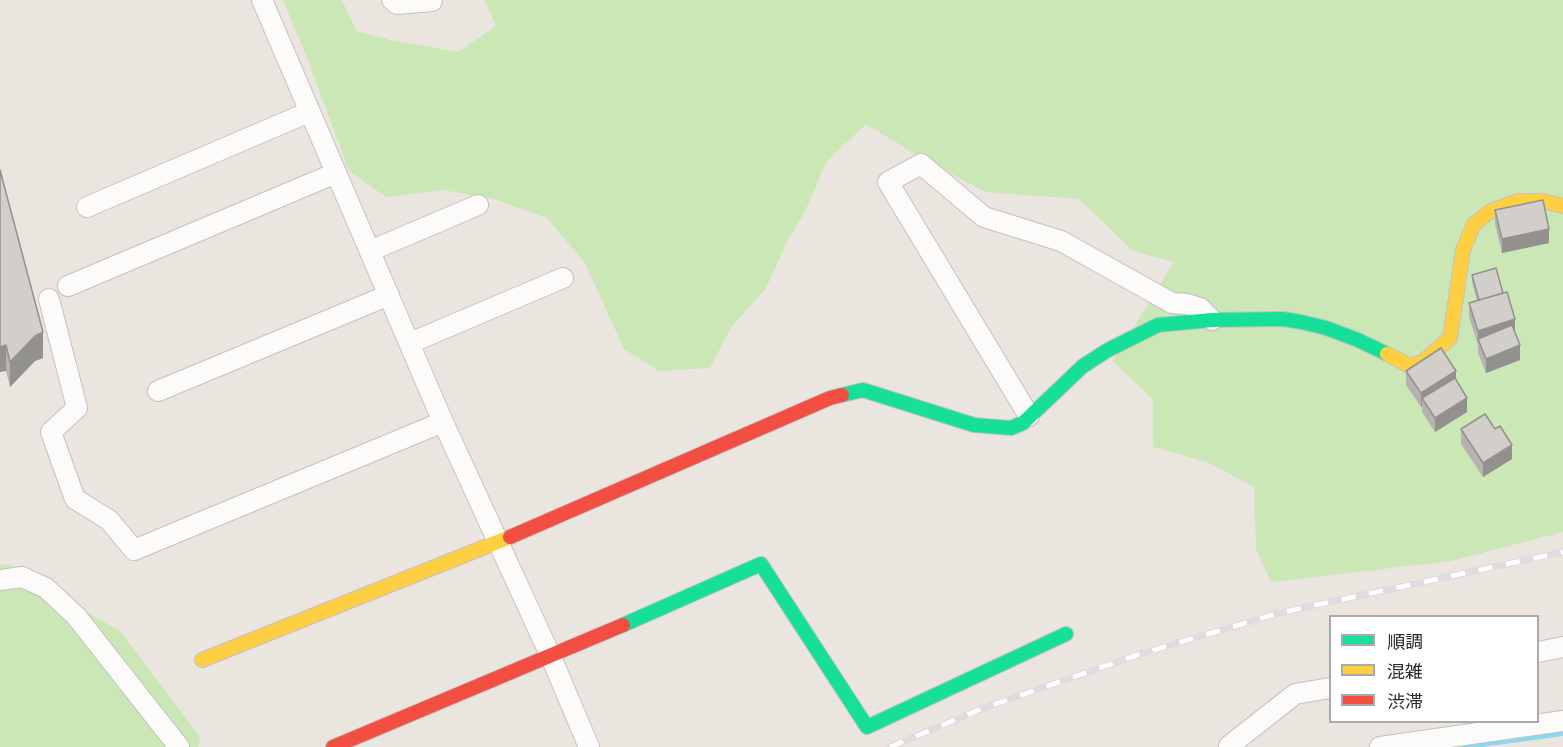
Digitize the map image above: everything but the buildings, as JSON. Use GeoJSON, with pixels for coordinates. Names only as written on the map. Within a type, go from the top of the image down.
{"type":"FeatureCollection","features":[{"type":"Feature","properties":{"kind":"street"},"geometry":{"type":"LineString","coordinates":[[262,0],[443,422],[590,747]]}},
{"type":"Feature","properties":{"kind":"street"},"geometry":{"type":"LineString","coordinates":[[392,0],[397,4],[432,1]]}},
{"type":"Feature","properties":{"kind":"street"},"geometry":{"type":"LineString","coordinates":[[87,207],[309,112]]}},
{"type":"Feature","properties":{"kind":"street"},"geometry":{"type":"LineString","coordinates":[[1029,416],[888,182],[921,164],[984,217],[1061,241],[1172,303],[1200,308],[1212,320]]}},
{"type":"Feature","properties":{"kind":"street"},"geometry":{"type":"LineString","coordinates":[[68,286],[336,173]]}},
{"type":"Feature","properties":{"kind":"street"},"geometry":{"type":"LineString","coordinates":[[202,660],[499,542],[830,398],[863,390],[974,425],[1011,428],[1023,423],[1083,366],[1108,350],[1158,326],[1212,320],[1283,319],[1301,322],[1358,339],[1410,366],[1424,362],[1450,339],[1463,250],[1474,224],[1491,211],[1518,201],[1543,201],[1563,206]]}},
{"type":"Feature","properties":{"kind":"street"},"geometry":{"type":"LineString","coordinates":[[370,251],[478,206]]}},
{"type":"Feature","properties":{"kind":"street"},"geometry":{"type":"LineString","coordinates":[[410,343],[563,278]]}},
{"type":"Feature","properties":{"kind":"street"},"geometry":{"type":"LineString","coordinates":[[158,391],[389,295]]}},
{"type":"Feature","properties":{"kind":"street"},"geometry":{"type":"LineString","coordinates":[[49,299],[77,408],[51,432],[75,499],[109,520],[134,550],[443,422]]}},
{"type":"Feature","properties":{"kind":"street"},"geometry":{"type":"LineString","coordinates":[[333,747],[551,657],[761,564],[867,727],[1066,634]]}},
{"type":"Feature","properties":{"kind":"street"},"geometry":{"type":"LineString","coordinates":[[0,580],[22,577],[46,588],[76,616],[179,747]]}},
{"type":"Feature","properties":{"kind":"street"},"geometry":{"type":"LineString","coordinates":[[1539,652],[1563,647]]}},
{"type":"Feature","properties":{"kind":"street"},"geometry":{"type":"LineString","coordinates":[[1229,747],[1295,694],[1329,688]]}},
{"type":"Feature","properties":{"kind":"street"},"geometry":{"type":"LineString","coordinates":[[1380,747],[1563,721]]}},
{"type":"Feature","properties":{"kind":"green space"},"geometry":{"type":"Polygon","coordinates":[[[283,0],[342,0],[356,31],[390,40],[458,52],[496,26],[485,0],[1563,0],[1563,532],[1451,561],[1271,582],[1256,549],[1254,487],[1207,462],[1153,447],[1153,400],[1113,361],[1174,262],[1133,251],[1079,199],[985,192],[866,124],[826,162],[806,209],[785,246],[766,288],[730,329],[710,368],[659,371],[624,349],[585,263],[547,218],[494,199],[443,190],[386,197],[349,171],[283,0]]]}},
{"type":"Feature","properties":{"kind":"green space"},"geometry":{"type":"Polygon","coordinates":[[[8,564],[121,632],[200,737],[198,747],[0,747],[0,565],[8,564]]]}},
{"type":"Feature","properties":{"kind":"waterway"},"geometry":{"type":"LineString","coordinates":[[1453,747],[1563,732]]}},
{"type":"Feature","properties":{"kind":"railway"},"geometry":{"type":"LineString","coordinates":[[890,747],[981,709],[1137,655],[1279,613],[1563,552]]}},
{"type":"Feature","properties":{"kind":"traffic: fast"},"geometry":{"type":"LineString","coordinates":[[842,395],[863,390],[974,425],[1011,428],[1023,423],[1083,366],[1108,350],[1158,325],[1212,320],[1283,319],[1301,322],[1326,328],[1387,354]]}},
{"type":"Feature","properties":{"kind":"traffic: fast"},"geometry":{"type":"LineString","coordinates":[[623,625],[761,564],[867,727],[1066,634]]}},
{"type":"Feature","properties":{"kind":"traffic: slow"},"geometry":{"type":"LineString","coordinates":[[1387,354],[1410,366],[1424,361],[1450,338],[1463,250],[1474,224],[1491,211],[1518,201],[1543,201],[1563,206]]}},
{"type":"Feature","properties":{"kind":"traffic: slow"},"geometry":{"type":"LineString","coordinates":[[202,660],[510,537]]}},
{"type":"Feature","properties":{"kind":"traffic: jam"},"geometry":{"type":"LineString","coordinates":[[510,537],[830,398],[842,395]]}},
{"type":"Feature","properties":{"kind":"traffic: jam"},"geometry":{"type":"LineString","coordinates":[[333,747],[623,625]]}}]}
